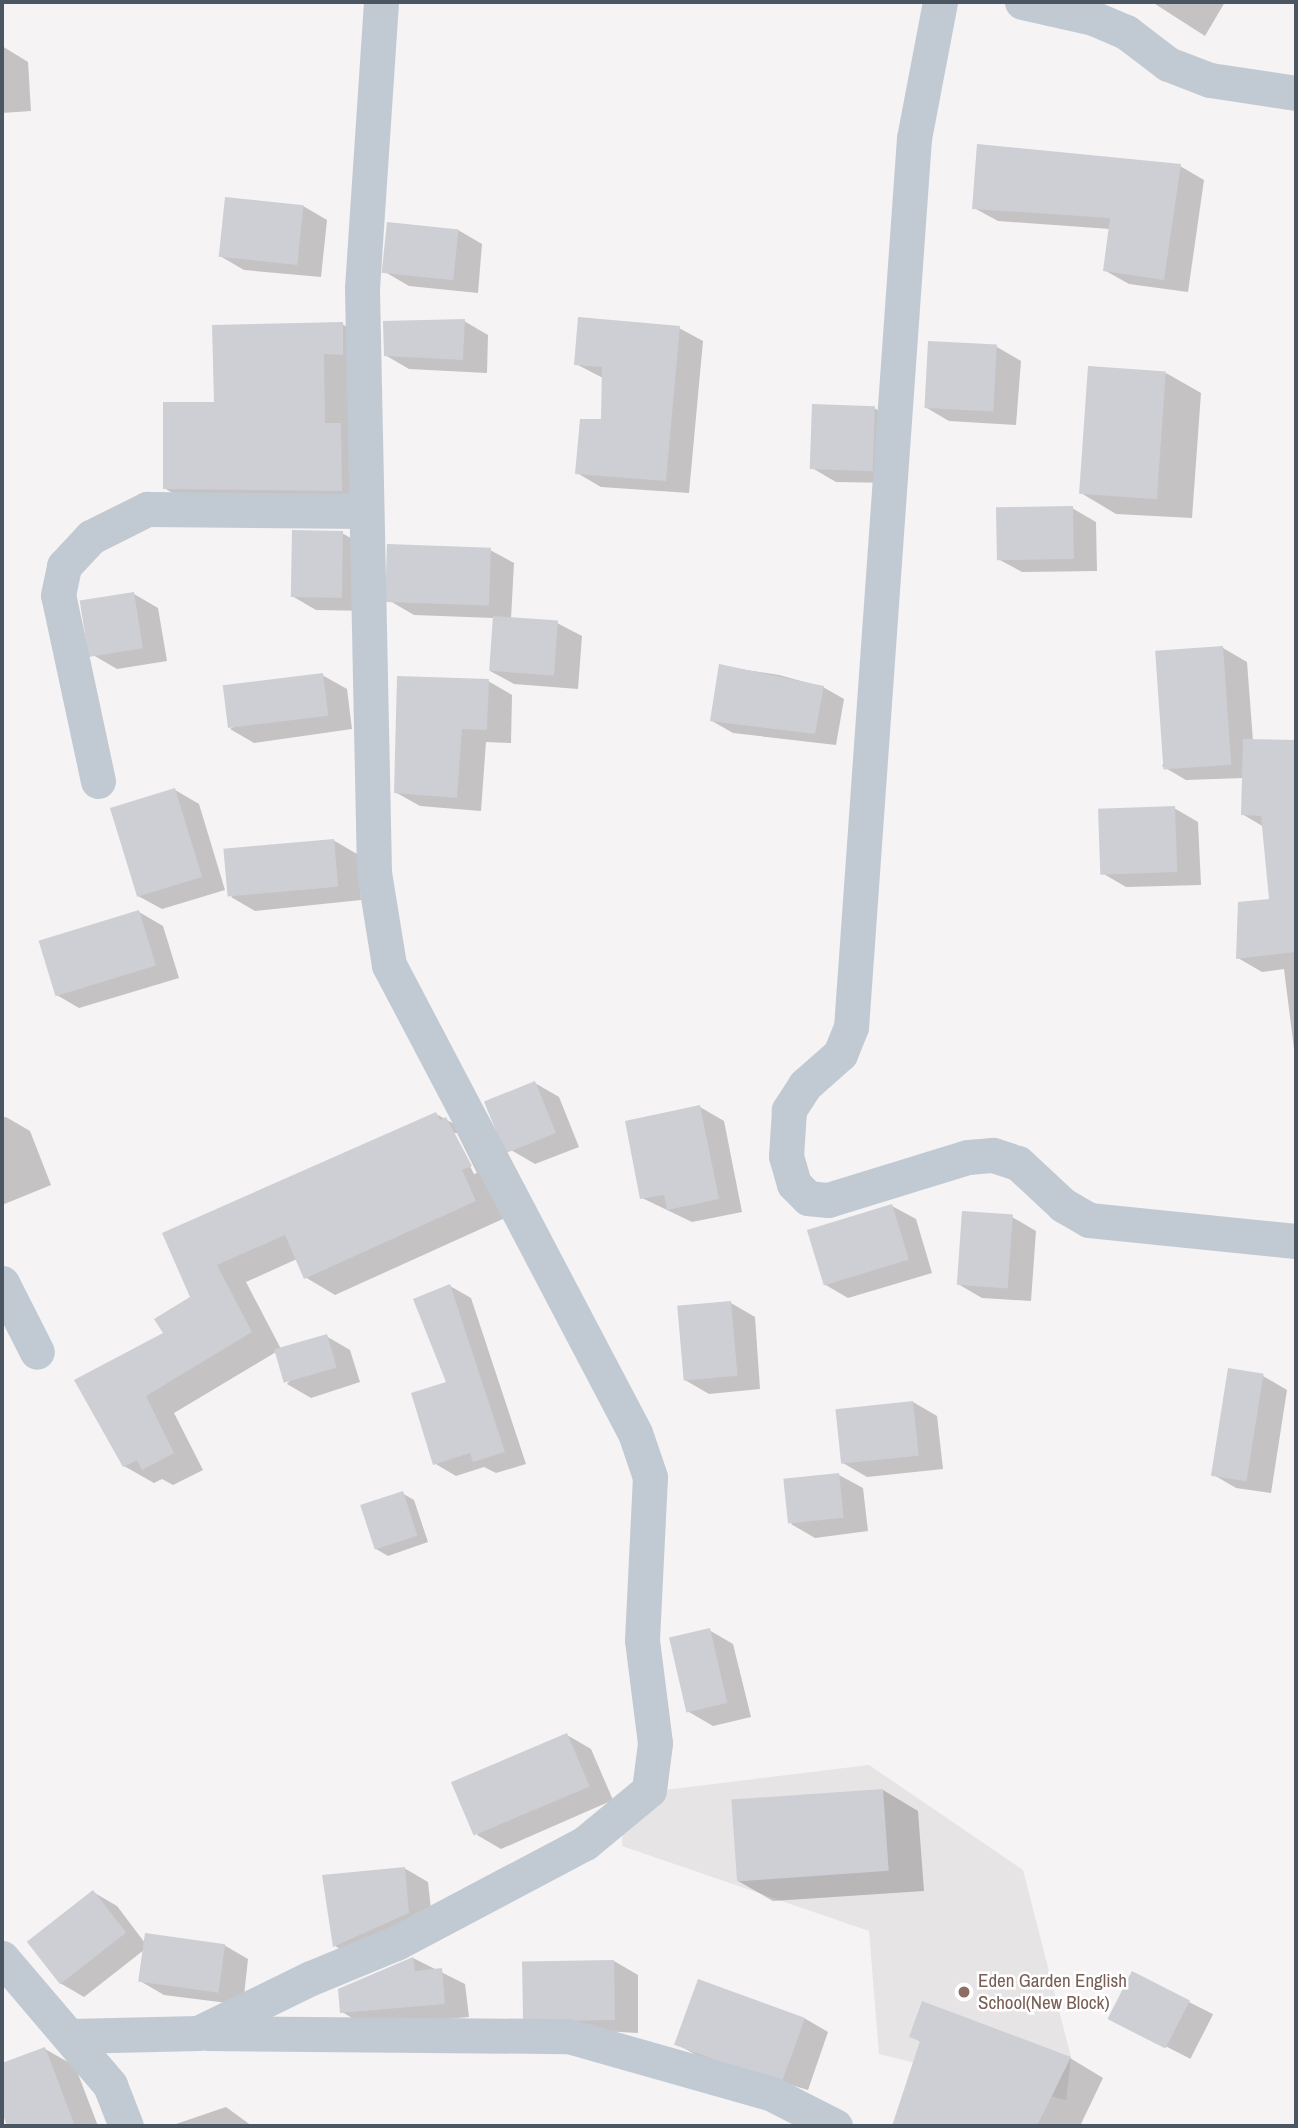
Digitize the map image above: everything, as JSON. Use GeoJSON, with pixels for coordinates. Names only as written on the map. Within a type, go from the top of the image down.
{"type":"FeatureCollection","features":[{"type":"Feature","properties":{"kind":"street"},"geometry":{"type":"LineString","coordinates":[[198,2033],[311,1978],[396,1943],[585,1843],[649,1790],[653,1755],[642,1640],[650,1476],[635,1433],[389,965],[374,872],[362,288],[381,2]]}},
{"type":"Feature","properties":{"kind":"street"},"geometry":{"type":"LineString","coordinates":[[940,2],[914,138],[851,1027],[839,1054],[804,1085],[789,1110],[786,1156],[794,1184],[808,1198],[828,1200],[968,1157],[993,1155],[1018,1163],[1063,1205],[1089,1220],[1296,1241]]}},
{"type":"Feature","properties":{"kind":"street"},"geometry":{"type":"LineString","coordinates":[[1022,2],[1093,18],[1126,32],[1168,64],[1210,80],[1296,93]]}},
{"type":"Feature","properties":{"kind":"street"},"geometry":{"type":"LineString","coordinates":[[99,781],[58,596],[64,566],[91,537],[147,509],[366,512]]}},
{"type":"Feature","properties":{"kind":"street"},"geometry":{"type":"LineString","coordinates":[[2,1283],[37,1352]]}},
{"type":"Feature","properties":{"kind":"street"},"geometry":{"type":"LineString","coordinates":[[2,1958],[110,2085],[126,2126]]}},
{"type":"Feature","properties":{"kind":"street"},"geometry":{"type":"LineString","coordinates":[[71,2036],[198,2033],[568,2036],[770,2093],[835,2126]]}},
{"type":"Feature","properties":{"kind":"shaded area","name":"Eden Garden English School(New Block)"},"geometry":{"type":"Polygon","coordinates":[[[869,1765],[1023,1870],[1071,2057],[1066,2100],[879,2054],[869,1931],[622,1846],[624,1795],[869,1765]]]}},
{"type":"Feature","properties":{"kind":"building"},"geometry":{"type":"Polygon","coordinates":[[[977,144],[1181,164],[1164,280],[1103,271],[1110,218],[972,209],[977,144]]]}},
{"type":"Feature","properties":{"kind":"building"},"geometry":{"type":"Polygon","coordinates":[[[225,197],[304,205],[297,265],[219,257],[225,197]]]}},
{"type":"Feature","properties":{"kind":"building"},"geometry":{"type":"Polygon","coordinates":[[[387,222],[459,230],[453,280],[382,273],[387,222]]]}},
{"type":"Feature","properties":{"kind":"building"},"geometry":{"type":"Polygon","coordinates":[[[578,317],[680,326],[666,481],[575,474],[580,419],[601,419],[602,367],[574,365],[578,317]]]}},
{"type":"Feature","properties":{"kind":"building"},"geometry":{"type":"Polygon","coordinates":[[[465,319],[463,360],[384,356],[383,321],[465,319]]]}},
{"type":"Feature","properties":{"kind":"building"},"geometry":{"type":"Polygon","coordinates":[[[343,322],[343,355],[324,354],[325,423],[341,423],[342,491],[163,489],[163,402],[214,402],[212,325],[343,322]]]}},
{"type":"Feature","properties":{"kind":"building"},"geometry":{"type":"Polygon","coordinates":[[[928,341],[997,345],[993,412],[924,408],[928,341]]]}},
{"type":"Feature","properties":{"kind":"building"},"geometry":{"type":"Polygon","coordinates":[[[1088,366],[1166,371],[1157,499],[1079,494],[1088,366]]]}},
{"type":"Feature","properties":{"kind":"building"},"geometry":{"type":"Polygon","coordinates":[[[812,404],[875,406],[873,471],[810,469],[812,404]]]}},
{"type":"Feature","properties":{"kind":"building"},"geometry":{"type":"Polygon","coordinates":[[[1073,506],[1074,559],[997,560],[996,507],[1073,506]]]}},
{"type":"Feature","properties":{"kind":"building"},"geometry":{"type":"Polygon","coordinates":[[[292,530],[343,531],[342,598],[291,597],[292,530]]]}},
{"type":"Feature","properties":{"kind":"building"},"geometry":{"type":"Polygon","coordinates":[[[387,544],[491,548],[489,606],[385,602],[387,544]]]}},
{"type":"Feature","properties":{"kind":"building"},"geometry":{"type":"Polygon","coordinates":[[[134,592],[143,648],[89,657],[80,601],[134,592]]]}},
{"type":"Feature","properties":{"kind":"building"},"geometry":{"type":"Polygon","coordinates":[[[493,616],[558,621],[554,675],[489,671],[493,616]]]}},
{"type":"Feature","properties":{"kind":"building"},"geometry":{"type":"Polygon","coordinates":[[[1223,646],[1231,765],[1163,769],[1155,651],[1223,646]]]}},
{"type":"Feature","properties":{"kind":"building"},"geometry":{"type":"Polygon","coordinates":[[[719,664],[824,686],[815,734],[710,721],[719,664]]]}},
{"type":"Feature","properties":{"kind":"building"},"geometry":{"type":"Polygon","coordinates":[[[323,673],[328,716],[228,728],[223,685],[323,673]]]}},
{"type":"Feature","properties":{"kind":"building"},"geometry":{"type":"Polygon","coordinates":[[[397,676],[489,679],[487,730],[462,729],[457,798],[394,793],[397,676]]]}},
{"type":"Feature","properties":{"kind":"building"},"geometry":{"type":"Polygon","coordinates":[[[1243,739],[1296,740],[1296,952],[1236,959],[1238,902],[1269,899],[1261,816],[1241,815],[1243,739]]]}},
{"type":"Feature","properties":{"kind":"building"},"geometry":{"type":"Polygon","coordinates":[[[175,788],[202,877],[137,897],[110,808],[175,788]]]}},
{"type":"Feature","properties":{"kind":"building"},"geometry":{"type":"Polygon","coordinates":[[[1175,806],[1177,872],[1100,875],[1098,809],[1175,806]]]}},
{"type":"Feature","properties":{"kind":"building"},"geometry":{"type":"Polygon","coordinates":[[[334,839],[338,887],[228,896],[223,849],[334,839]]]}},
{"type":"Feature","properties":{"kind":"building"},"geometry":{"type":"Polygon","coordinates":[[[139,910],[156,965],[56,996],[39,941],[139,910]]]}},
{"type":"Feature","properties":{"kind":"building"},"geometry":{"type":"Polygon","coordinates":[[[535,1081],[556,1133],[505,1154],[484,1102],[535,1081]]]}},
{"type":"Feature","properties":{"kind":"building"},"geometry":{"type":"Polygon","coordinates":[[[700,1105],[719,1199],[667,1210],[664,1195],[640,1199],[625,1121],[700,1105]]]}},
{"type":"Feature","properties":{"kind":"building"},"geometry":{"type":"Polygon","coordinates":[[[436,1112],[440,1120],[446,1117],[472,1166],[462,1170],[476,1201],[304,1279],[285,1235],[217,1265],[252,1332],[146,1396],[174,1453],[142,1470],[137,1460],[123,1467],[74,1380],[163,1333],[154,1319],[190,1297],[162,1233],[436,1112]]]}},
{"type":"Feature","properties":{"kind":"building"},"geometry":{"type":"Polygon","coordinates":[[[892,1204],[909,1259],[824,1285],[807,1230],[892,1204]]]}},
{"type":"Feature","properties":{"kind":"building"},"geometry":{"type":"Polygon","coordinates":[[[962,1211],[1013,1215],[1008,1288],[957,1285],[962,1211]]]}},
{"type":"Feature","properties":{"kind":"building"},"geometry":{"type":"Polygon","coordinates":[[[450,1284],[505,1452],[473,1462],[470,1453],[433,1465],[411,1393],[446,1382],[413,1299],[450,1284]]]}},
{"type":"Feature","properties":{"kind":"building"},"geometry":{"type":"Polygon","coordinates":[[[731,1301],[738,1376],[684,1380],[677,1306],[731,1301]]]}},
{"type":"Feature","properties":{"kind":"building"},"geometry":{"type":"Polygon","coordinates":[[[327,1334],[337,1368],[284,1383],[274,1349],[327,1334]]]}},
{"type":"Feature","properties":{"kind":"building"},"geometry":{"type":"Polygon","coordinates":[[[1228,1368],[1264,1374],[1247,1481],[1211,1476],[1228,1368]]]}},
{"type":"Feature","properties":{"kind":"building"},"geometry":{"type":"Polygon","coordinates":[[[913,1401],[919,1456],[841,1464],[835,1409],[913,1401]]]}},
{"type":"Feature","properties":{"kind":"building"},"geometry":{"type":"Polygon","coordinates":[[[839,1473],[844,1518],[788,1524],[783,1479],[839,1473]]]}},
{"type":"Feature","properties":{"kind":"building"},"geometry":{"type":"Polygon","coordinates":[[[403,1491],[418,1536],[375,1550],[360,1505],[403,1491]]]}},
{"type":"Feature","properties":{"kind":"building"},"geometry":{"type":"Polygon","coordinates":[[[710,1628],[727,1703],[686,1712],[669,1637],[710,1628]]]}},
{"type":"Feature","properties":{"kind":"building"},"geometry":{"type":"Polygon","coordinates":[[[567,1733],[590,1786],[474,1836],[451,1782],[567,1733]]]}},
{"type":"Feature","properties":{"kind":"building"},"geometry":{"type":"Polygon","coordinates":[[[883,1789],[889,1871],[737,1881],[731,1800],[883,1789]]]}},
{"type":"Feature","properties":{"kind":"building"},"geometry":{"type":"Polygon","coordinates":[[[405,1867],[409,1913],[333,1947],[322,1875],[405,1867]]]}},
{"type":"Feature","properties":{"kind":"building"},"geometry":{"type":"Polygon","coordinates":[[[93,1890],[126,1933],[60,1984],[27,1942],[93,1890]]]}},
{"type":"Feature","properties":{"kind":"building"},"geometry":{"type":"Polygon","coordinates":[[[145,1933],[225,1944],[218,1993],[138,1982],[145,1933]]]}},
{"type":"Feature","properties":{"kind":"building"},"geometry":{"type":"Polygon","coordinates":[[[413,1957],[415,1971],[442,1968],[445,2004],[340,2013],[338,1989],[413,1957]]]}},
{"type":"Feature","properties":{"kind":"building"},"geometry":{"type":"Polygon","coordinates":[[[614,1960],[615,2020],[523,2022],[522,1962],[614,1960]]]}},
{"type":"Feature","properties":{"kind":"building"},"geometry":{"type":"Polygon","coordinates":[[[1132,1971],[1190,2001],[1165,2049],[1107,2019],[1132,1971]]]}},
{"type":"Feature","properties":{"kind":"building"},"geometry":{"type":"Polygon","coordinates":[[[698,1979],[805,2018],[781,2084],[674,2045],[698,1979]]]}},
{"type":"Feature","properties":{"kind":"building"},"geometry":{"type":"Polygon","coordinates":[[[922,2001],[1071,2057],[1037,2126],[892,2126],[920,2041],[909,2037],[922,2001]]]}},
{"type":"Feature","properties":{"kind":"building"},"geometry":{"type":"Polygon","coordinates":[[[45,2047],[75,2126],[7,2126],[2,2112],[2,2063],[45,2047]]]}},
{"type":"Feature","properties":{"kind":"place","name":"Eden Garden English School(New Block)"},"geometry":{"type":"Point","coordinates":[964,1992]}}]}
